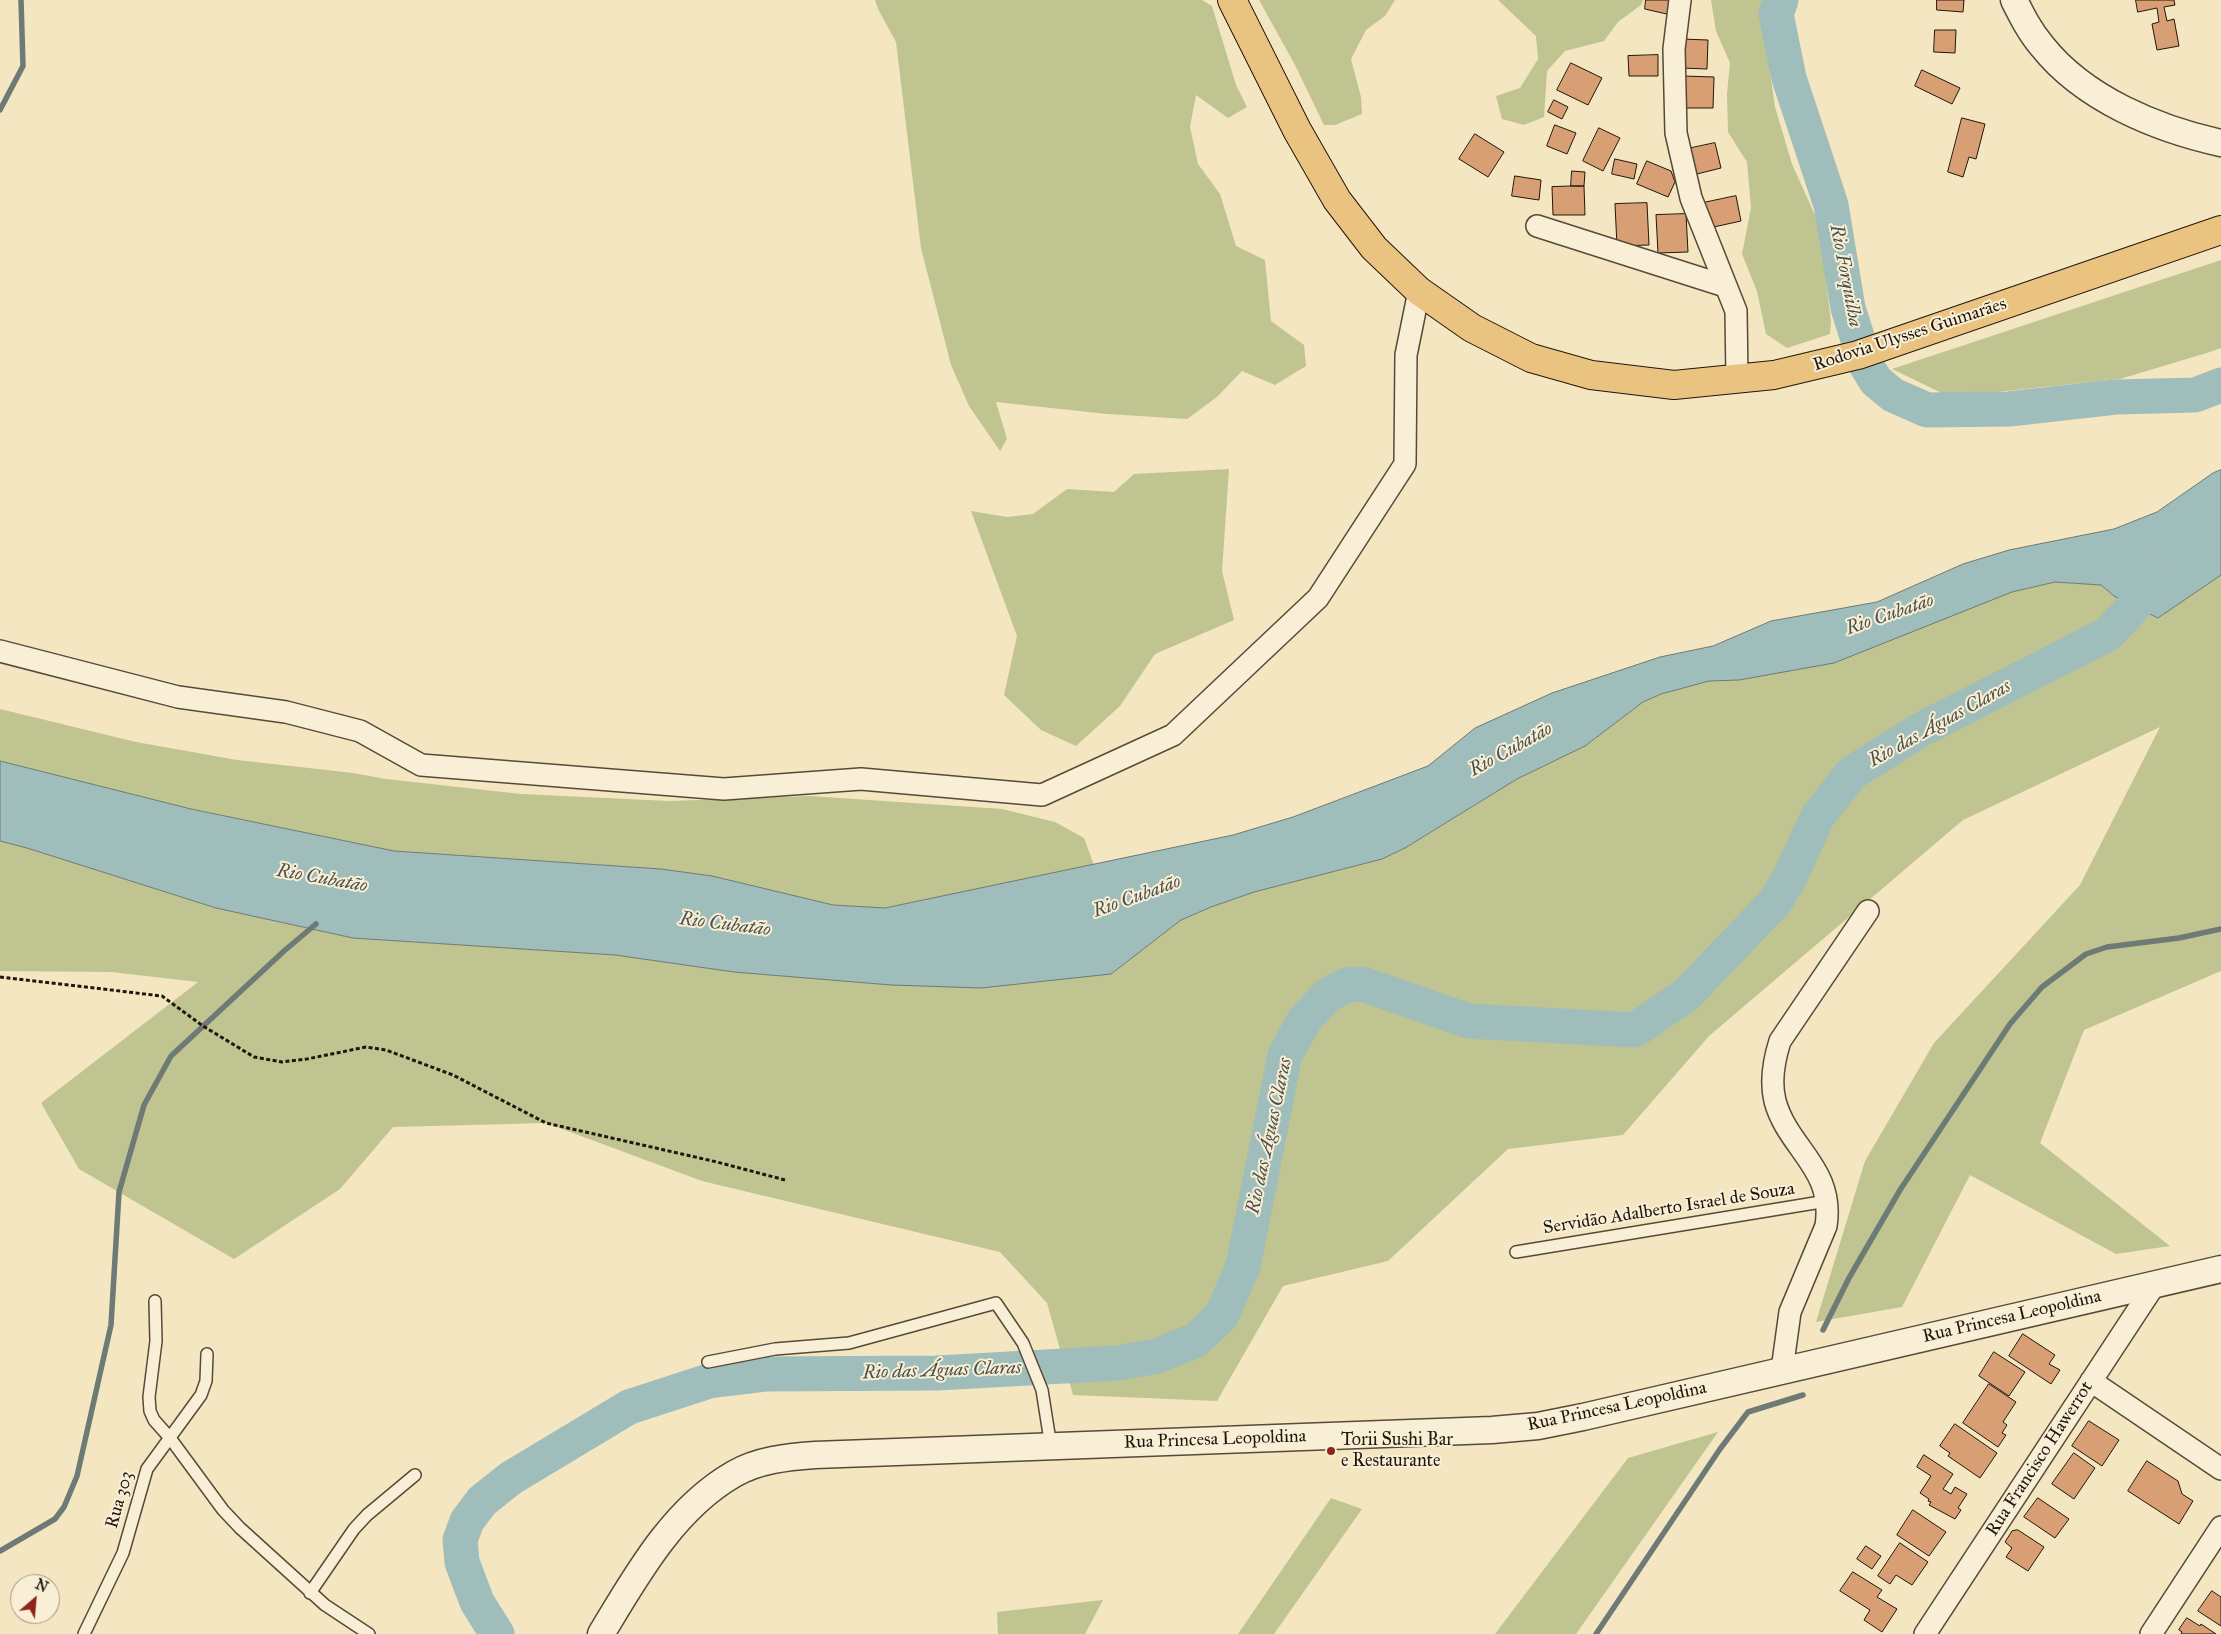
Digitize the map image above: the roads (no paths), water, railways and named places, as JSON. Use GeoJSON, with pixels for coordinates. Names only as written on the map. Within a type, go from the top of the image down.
{"type":"FeatureCollection","features":[{"type":"Feature","properties":{"kind":"highway","name":"Rodovia Ulysses Guimarães"},"geometry":{"type":"LineString","coordinates":[[1232,0],[1297,130],[1338,200],[1374,248],[1419,291],[1472,328],[1530,358],[1591,375],[1674,385],[1774,375],[1843,359],[2221,230]]}},
{"type":"Feature","properties":{"kind":"street"},"geometry":{"type":"LineString","coordinates":[[1680,0],[1674,49],[1676,132],[1691,198],[1736,311],[1737,379]]}},
{"type":"Feature","properties":{"kind":"street"},"geometry":{"type":"LineString","coordinates":[[2014,0],[2026,23],[2042,46],[2055,60],[2091,89],[2132,115],[2195,138],[2221,143]]}},
{"type":"Feature","properties":{"kind":"street"},"geometry":{"type":"LineString","coordinates":[[1537,226],[1725,286]]}},
{"type":"Feature","properties":{"kind":"street"},"geometry":{"type":"LineString","coordinates":[[0,651],[178,697],[286,712],[360,731],[421,765],[724,789],[861,779],[1042,795],[1173,735],[1318,598],[1405,464],[1406,355],[1419,291]]}},
{"type":"Feature","properties":{"kind":"street"},"geometry":{"type":"LineString","coordinates":[[1782,1370],[1790,1312],[1826,1226],[1827,1201],[1816,1171],[1781,1117],[1775,1102],[1773,1086],[1775,1057],[1780,1041],[1868,910]]}},
{"type":"Feature","properties":{"kind":"street","name":"Rua Princesa Leopoldina"},"geometry":{"type":"LineString","coordinates":[[601,1634],[641,1570],[669,1532],[699,1501],[734,1474],[751,1466],[772,1460],[814,1455],[1492,1430],[1529,1427],[1583,1417],[2221,1269]]}},
{"type":"Feature","properties":{"kind":"street","name":"Rua Francisco Hawerrot"},"geometry":{"type":"LineString","coordinates":[[1925,1634],[2155,1284]]}},
{"type":"Feature","properties":{"kind":"street"},"geometry":{"type":"LineString","coordinates":[[2091,1381],[2221,1469]]}},
{"type":"Feature","properties":{"kind":"street"},"geometry":{"type":"LineString","coordinates":[[2151,1634],[2221,1527]]}},
{"type":"Feature","properties":{"kind":"lane","name":"Servidão Adalberto Israel de Souza"},"geometry":{"type":"LineString","coordinates":[[1516,1252],[1827,1201]]}},
{"type":"Feature","properties":{"kind":"lane"},"geometry":{"type":"LineString","coordinates":[[155,1301],[156,1342],[149,1397],[150,1411],[154,1420],[170,1438],[223,1510],[310,1592],[341,1617],[369,1634]]}},
{"type":"Feature","properties":{"kind":"lane"},"geometry":{"type":"LineString","coordinates":[[708,1362],[775,1348],[849,1344],[996,1304],[1023,1343],[1042,1390],[1051,1447]]}},
{"type":"Feature","properties":{"kind":"lane","name":"Rua 303"},"geometry":{"type":"LineString","coordinates":[[84,1634],[123,1553],[147,1469],[201,1395],[206,1381],[207,1354]]}},
{"type":"Feature","properties":{"kind":"lane"},"geometry":{"type":"LineString","coordinates":[[310,1592],[354,1529],[367,1515],[415,1476]]}},
{"type":"Feature","properties":{"kind":"water","name":"Rio Cubatão"},"geometry":{"type":"Polygon","coordinates":[[[2221,470],[2221,575],[2158,618],[2114,596],[2101,585],[2055,582],[2012,592],[1834,663],[1739,680],[1709,681],[1661,694],[1643,702],[1585,746],[1517,779],[1405,848],[1382,859],[1254,892],[1211,907],[1181,920],[1111,974],[981,988],[891,985],[734,972],[615,955],[353,938],[216,908],[0,841],[0,761],[191,809],[394,851],[661,869],[712,876],[833,905],[885,908],[1233,835],[1293,817],[1428,766],[1475,728],[1552,693],[1660,657],[1713,646],[1771,621],[1877,602],[1963,564],[2009,550],[2114,529],[2157,512],[2213,473],[2221,470]]]}},
{"type":"Feature","properties":{"kind":"waterway"},"geometry":{"type":"LineString","coordinates":[[0,110],[23,66],[21,0]]}},
{"type":"Feature","properties":{"kind":"waterway","name":"Rio Forquilha"},"geometry":{"type":"LineString","coordinates":[[1781,0],[1776,14],[1789,78],[1831,205],[1848,308],[1866,365],[1876,381],[1893,395],[1927,410],[2009,409],[2116,397],[2195,395],[2221,385]]}},
{"type":"Feature","properties":{"kind":"waterway","name":"Rio das Águas Claras"},"geometry":{"type":"LineString","coordinates":[[497,1634],[477,1602],[462,1562],[460,1540],[467,1521],[482,1501],[511,1478],[629,1407],[709,1381],[767,1374],[937,1373],[1118,1363],[1157,1356],[1196,1340],[1222,1315],[1243,1266],[1285,1055],[1305,1019],[1328,995],[1347,985],[1363,984],[1468,1021],[1635,1030],[1687,994],[1774,903],[1788,881],[1818,816],[1852,773],[1922,729],[2108,634],[2136,604],[2159,566]]}},
{"type":"Feature","properties":{"kind":"waterway"},"geometry":{"type":"LineString","coordinates":[[0,1551],[55,1519],[64,1507],[77,1476],[111,1325],[119,1192],[144,1105],[171,1056],[284,951],[316,924]]}},
{"type":"Feature","properties":{"kind":"waterway"},"geometry":{"type":"LineString","coordinates":[[1823,1330],[1849,1278],[1900,1190],[2010,1024],[2042,987],[2086,954],[2107,947],[2179,938],[2221,929]]}},
{"type":"Feature","properties":{"kind":"waterway"},"geometry":{"type":"LineString","coordinates":[[1596,1634],[1720,1449],[1748,1412],[1803,1395]]}},
{"type":"Feature","properties":{"kind":"place","name":"Torii Sushi Bar e Restaurante"},"geometry":{"type":"Point","coordinates":[1331,1451]}}]}
